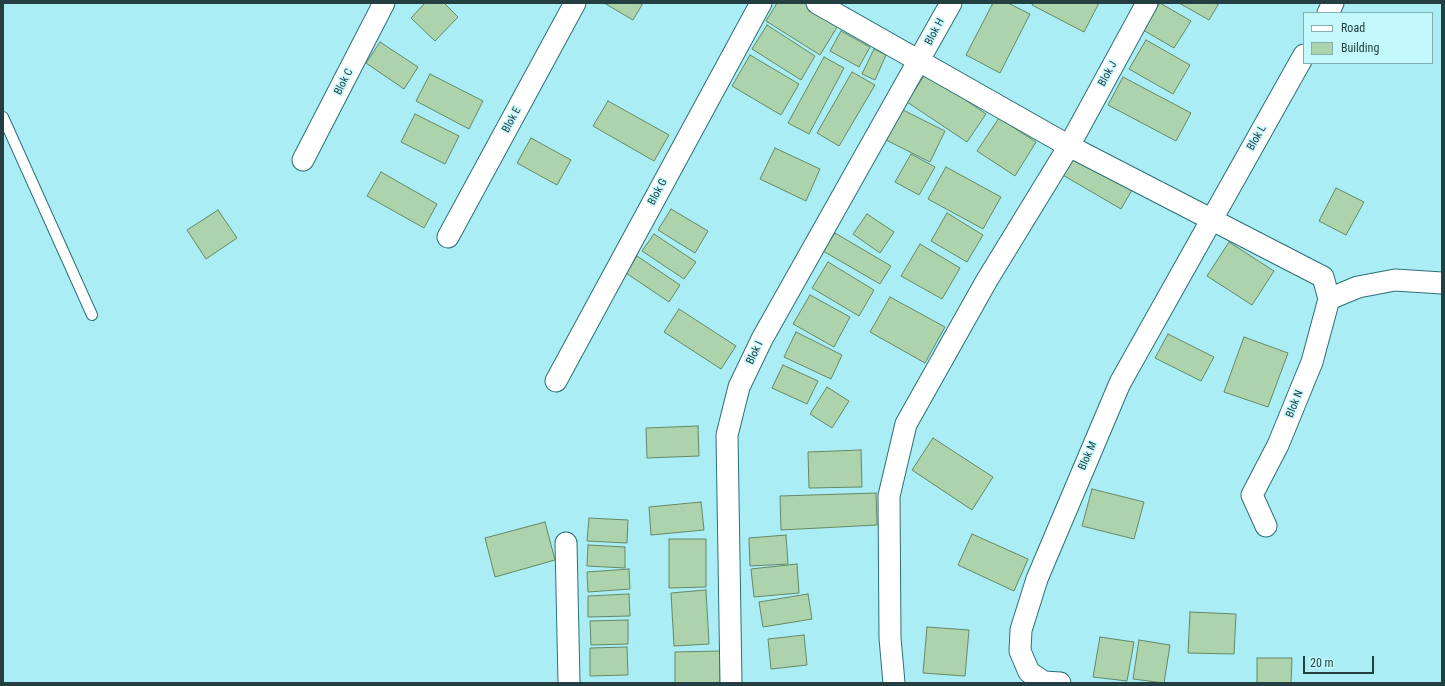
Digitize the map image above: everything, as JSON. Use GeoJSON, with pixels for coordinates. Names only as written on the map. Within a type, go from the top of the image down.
{"type":"FeatureCollection","features":[{"type":"Feature","properties":{"kind":"street","name":"Blok C"},"geometry":{"type":"LineString","coordinates":[[303,160],[384,3]]}},
{"type":"Feature","properties":{"kind":"street","name":"Blok E"},"geometry":{"type":"LineString","coordinates":[[448,237],[575,3]]}},
{"type":"Feature","properties":{"kind":"street","name":"Blok G"},"geometry":{"type":"LineString","coordinates":[[556,380],[761,3]]}},
{"type":"Feature","properties":{"kind":"street"},"geometry":{"type":"LineString","coordinates":[[817,3],[1069,146],[1323,277],[1329,299],[1358,287],[1395,280],[1442,283]]}},
{"type":"Feature","properties":{"kind":"street","name":"Blok H"},"geometry":{"type":"LineString","coordinates":[[919,61],[951,3]]}},
{"type":"Feature","properties":{"kind":"street","name":"Blok J"},"geometry":{"type":"LineString","coordinates":[[894,683],[890,638],[889,496],[906,424],[987,280],[1069,146],[1147,3]]}},
{"type":"Feature","properties":{"kind":"street"},"geometry":{"type":"LineString","coordinates":[[1328,12],[1333,3]]}},
{"type":"Feature","properties":{"kind":"street","name":"Blok L"},"geometry":{"type":"LineString","coordinates":[[1210,220],[1303,57]]}},
{"type":"Feature","properties":{"kind":"street","name":"Blok I"},"geometry":{"type":"LineString","coordinates":[[731,683],[727,435],[739,387],[762,339],[815,243],[919,61]]}},
{"type":"Feature","properties":{"kind":"street","name":"Blok M"},"geometry":{"type":"LineString","coordinates":[[1060,683],[1044,682],[1029,672],[1020,651],[1021,630],[1037,579],[1120,383],[1210,220]]}},
{"type":"Feature","properties":{"kind":"street","name":"Blok N"},"geometry":{"type":"LineString","coordinates":[[1266,526],[1252,495],[1278,445],[1312,362],[1329,299]]}},
{"type":"Feature","properties":{"kind":"street"},"geometry":{"type":"LineString","coordinates":[[566,543],[570,683]]}},
{"type":"Feature","properties":{"kind":"lane"},"geometry":{"type":"LineString","coordinates":[[3,117],[92,315]]}},
{"type":"Feature","properties":{"kind":"building"},"geometry":{"type":"Polygon","coordinates":[[[425,3],[444,3],[458,17],[435,41],[411,18],[425,3]]]}},
{"type":"Feature","properties":{"kind":"building"},"geometry":{"type":"Polygon","coordinates":[[[604,3],[643,3],[633,20],[604,3]]]}},
{"type":"Feature","properties":{"kind":"building"},"geometry":{"type":"Polygon","coordinates":[[[777,3],[805,3],[839,24],[820,55],[766,21],[777,3]]]}},
{"type":"Feature","properties":{"kind":"building"},"geometry":{"type":"Polygon","coordinates":[[[993,3],[1008,3],[1030,14],[1000,73],[966,55],[993,3]]]}},
{"type":"Feature","properties":{"kind":"building"},"geometry":{"type":"Polygon","coordinates":[[[1033,3],[1099,3],[1084,32],[1032,5],[1033,3]]]}},
{"type":"Feature","properties":{"kind":"building"},"geometry":{"type":"Polygon","coordinates":[[[1160,3],[1191,21],[1174,48],[1143,30],[1160,3]]]}},
{"type":"Feature","properties":{"kind":"building"},"geometry":{"type":"Polygon","coordinates":[[[1179,3],[1219,3],[1209,20],[1179,3]]]}},
{"type":"Feature","properties":{"kind":"building"},"geometry":{"type":"Polygon","coordinates":[[[767,25],[815,56],[801,80],[752,49],[767,25]]]}},
{"type":"Feature","properties":{"kind":"building"},"geometry":{"type":"Polygon","coordinates":[[[841,31],[870,47],[859,67],[830,51],[841,31]]]}},
{"type":"Feature","properties":{"kind":"building"},"geometry":{"type":"Polygon","coordinates":[[[1146,40],[1190,65],[1173,94],[1129,69],[1146,40]]]}},
{"type":"Feature","properties":{"kind":"building"},"geometry":{"type":"Polygon","coordinates":[[[380,42],[418,67],[404,89],[366,63],[380,42]]]}},
{"type":"Feature","properties":{"kind":"building"},"geometry":{"type":"Polygon","coordinates":[[[874,49],[886,55],[875,80],[862,74],[874,49]]]}},
{"type":"Feature","properties":{"kind":"building"},"geometry":{"type":"Polygon","coordinates":[[[750,55],[799,84],[781,115],[732,86],[750,55]]]}},
{"type":"Feature","properties":{"kind":"building"},"geometry":{"type":"Polygon","coordinates":[[[824,57],[844,68],[809,134],[788,123],[824,57]]]}},
{"type":"Feature","properties":{"kind":"building"},"geometry":{"type":"Polygon","coordinates":[[[852,72],[875,85],[839,146],[817,133],[852,72]]]}},
{"type":"Feature","properties":{"kind":"building"},"geometry":{"type":"Polygon","coordinates":[[[926,73],[986,114],[967,142],[907,102],[926,73]]]}},
{"type":"Feature","properties":{"kind":"building"},"geometry":{"type":"Polygon","coordinates":[[[430,74],[483,101],[469,129],[416,101],[430,74]]]}},
{"type":"Feature","properties":{"kind":"building"},"geometry":{"type":"Polygon","coordinates":[[[1123,77],[1191,113],[1176,141],[1108,105],[1123,77]]]}},
{"type":"Feature","properties":{"kind":"building"},"geometry":{"type":"Polygon","coordinates":[[[608,101],[669,135],[654,161],[593,126],[608,101]]]}},
{"type":"Feature","properties":{"kind":"building"},"geometry":{"type":"Polygon","coordinates":[[[899,108],[945,131],[930,162],[884,139],[899,108]]]}},
{"type":"Feature","properties":{"kind":"building"},"geometry":{"type":"Polygon","coordinates":[[[415,114],[459,136],[445,164],[401,142],[415,114]]]}},
{"type":"Feature","properties":{"kind":"building"},"geometry":{"type":"Polygon","coordinates":[[[999,118],[1036,142],[1015,176],[977,151],[999,118]]]}},
{"type":"Feature","properties":{"kind":"building"},"geometry":{"type":"Polygon","coordinates":[[[531,138],[571,160],[557,185],[517,163],[531,138]]]}},
{"type":"Feature","properties":{"kind":"building"},"geometry":{"type":"Polygon","coordinates":[[[775,148],[820,169],[806,201],[760,179],[775,148]]]}},
{"type":"Feature","properties":{"kind":"building"},"geometry":{"type":"Polygon","coordinates":[[[911,154],[935,167],[919,195],[895,182],[911,154]]]}},
{"type":"Feature","properties":{"kind":"building"},"geometry":{"type":"Polygon","coordinates":[[[1073,154],[1132,190],[1121,209],[1061,174],[1073,154]]]}},
{"type":"Feature","properties":{"kind":"building"},"geometry":{"type":"Polygon","coordinates":[[[946,167],[1001,197],[983,229],[928,199],[946,167]]]}},
{"type":"Feature","properties":{"kind":"building"},"geometry":{"type":"Polygon","coordinates":[[[381,172],[437,204],[424,228],[367,196],[381,172]]]}},
{"type":"Feature","properties":{"kind":"building"},"geometry":{"type":"Polygon","coordinates":[[[1336,188],[1364,202],[1346,235],[1319,221],[1336,188]]]}},
{"type":"Feature","properties":{"kind":"building"},"geometry":{"type":"Polygon","coordinates":[[[671,209],[708,231],[695,253],[658,230],[671,209]]]}},
{"type":"Feature","properties":{"kind":"building"},"geometry":{"type":"Polygon","coordinates":[[[218,210],[237,238],[206,259],[187,230],[218,210]]]}},
{"type":"Feature","properties":{"kind":"building"},"geometry":{"type":"Polygon","coordinates":[[[947,213],[983,235],[967,262],[931,241],[947,213]]]}},
{"type":"Feature","properties":{"kind":"building"},"geometry":{"type":"Polygon","coordinates":[[[867,214],[894,232],[880,253],[853,234],[867,214]]]}},
{"type":"Feature","properties":{"kind":"building"},"geometry":{"type":"Polygon","coordinates":[[[835,233],[891,266],[880,284],[823,251],[835,233]]]}},
{"type":"Feature","properties":{"kind":"building"},"geometry":{"type":"Polygon","coordinates":[[[654,234],[696,262],[684,279],[642,251],[654,234]]]}},
{"type":"Feature","properties":{"kind":"building"},"geometry":{"type":"Polygon","coordinates":[[[1229,242],[1274,271],[1252,305],[1207,276],[1229,242]]]}},
{"type":"Feature","properties":{"kind":"building"},"geometry":{"type":"Polygon","coordinates":[[[920,244],[960,268],[942,299],[901,276],[920,244]]]}},
{"type":"Feature","properties":{"kind":"building"},"geometry":{"type":"Polygon","coordinates":[[[637,256],[680,285],[669,302],[626,273],[637,256]]]}},
{"type":"Feature","properties":{"kind":"building"},"geometry":{"type":"Polygon","coordinates":[[[828,262],[874,290],[859,316],[812,288],[828,262]]]}},
{"type":"Feature","properties":{"kind":"building"},"geometry":{"type":"Polygon","coordinates":[[[810,295],[850,317],[834,347],[793,324],[810,295]]]}},
{"type":"Feature","properties":{"kind":"building"},"geometry":{"type":"Polygon","coordinates":[[[890,297],[945,327],[925,363],[870,332],[890,297]]]}},
{"type":"Feature","properties":{"kind":"building"},"geometry":{"type":"Polygon","coordinates":[[[679,309],[736,346],[721,369],[664,332],[679,309]]]}},
{"type":"Feature","properties":{"kind":"building"},"geometry":{"type":"Polygon","coordinates":[[[796,332],[842,355],[831,379],[784,357],[796,332]]]}},
{"type":"Feature","properties":{"kind":"building"},"geometry":{"type":"Polygon","coordinates":[[[1168,334],[1214,357],[1201,381],[1155,358],[1168,334]]]}},
{"type":"Feature","properties":{"kind":"building"},"geometry":{"type":"Polygon","coordinates":[[[1244,337],[1288,353],[1268,407],[1224,392],[1244,337]]]}},
{"type":"Feature","properties":{"kind":"building"},"geometry":{"type":"Polygon","coordinates":[[[783,365],[818,381],[807,404],[772,388],[783,365]]]}},
{"type":"Feature","properties":{"kind":"building"},"geometry":{"type":"Polygon","coordinates":[[[827,387],[849,401],[832,428],[810,414],[827,387]]]}},
{"type":"Feature","properties":{"kind":"building"},"geometry":{"type":"Polygon","coordinates":[[[698,426],[699,456],[647,458],[646,428],[698,426]]]}},
{"type":"Feature","properties":{"kind":"building"},"geometry":{"type":"Polygon","coordinates":[[[933,438],[993,477],[972,510],[912,470],[933,438]]]}},
{"type":"Feature","properties":{"kind":"building"},"geometry":{"type":"Polygon","coordinates":[[[861,450],[862,487],[809,488],[808,452],[861,450]]]}},
{"type":"Feature","properties":{"kind":"building"},"geometry":{"type":"Polygon","coordinates":[[[1092,489],[1144,502],[1134,539],[1082,526],[1092,489]]]}},
{"type":"Feature","properties":{"kind":"building"},"geometry":{"type":"Polygon","coordinates":[[[876,493],[877,525],[781,530],[780,496],[876,493]]]}},
{"type":"Feature","properties":{"kind":"building"},"geometry":{"type":"Polygon","coordinates":[[[701,502],[704,530],[651,535],[649,507],[701,502]]]}},
{"type":"Feature","properties":{"kind":"building"},"geometry":{"type":"Polygon","coordinates":[[[589,518],[628,520],[627,543],[587,541],[589,518]]]}},
{"type":"Feature","properties":{"kind":"building"},"geometry":{"type":"Polygon","coordinates":[[[545,522],[555,560],[495,577],[485,538],[545,522]]]}},
{"type":"Feature","properties":{"kind":"building"},"geometry":{"type":"Polygon","coordinates":[[[972,534],[1028,559],[1014,591],[958,565],[972,534]]]}},
{"type":"Feature","properties":{"kind":"building"},"geometry":{"type":"Polygon","coordinates":[[[786,535],[788,564],[750,566],[749,538],[786,535]]]}},
{"type":"Feature","properties":{"kind":"building"},"geometry":{"type":"Polygon","coordinates":[[[669,539],[706,539],[706,587],[669,588],[669,539]]]}},
{"type":"Feature","properties":{"kind":"building"},"geometry":{"type":"Polygon","coordinates":[[[588,545],[625,547],[625,568],[587,566],[588,545]]]}},
{"type":"Feature","properties":{"kind":"building"},"geometry":{"type":"Polygon","coordinates":[[[797,564],[799,593],[754,597],[751,569],[797,564]]]}},
{"type":"Feature","properties":{"kind":"building"},"geometry":{"type":"Polygon","coordinates":[[[629,569],[630,589],[588,592],[587,572],[629,569]]]}},
{"type":"Feature","properties":{"kind":"building"},"geometry":{"type":"Polygon","coordinates":[[[706,590],[709,644],[674,646],[671,593],[706,590]]]}},
{"type":"Feature","properties":{"kind":"building"},"geometry":{"type":"Polygon","coordinates":[[[629,594],[630,616],[588,617],[588,596],[629,594]]]}},
{"type":"Feature","properties":{"kind":"building"},"geometry":{"type":"Polygon","coordinates":[[[808,594],[812,619],[763,627],[759,602],[808,594]]]}},
{"type":"Feature","properties":{"kind":"building"},"geometry":{"type":"Polygon","coordinates":[[[1190,612],[1236,614],[1234,654],[1188,653],[1190,612]]]}},
{"type":"Feature","properties":{"kind":"building"},"geometry":{"type":"Polygon","coordinates":[[[628,620],[628,644],[591,645],[590,621],[628,620]]]}},
{"type":"Feature","properties":{"kind":"building"},"geometry":{"type":"Polygon","coordinates":[[[927,627],[969,630],[965,676],[923,673],[927,627]]]}},
{"type":"Feature","properties":{"kind":"building"},"geometry":{"type":"Polygon","coordinates":[[[804,635],[807,665],[771,669],[768,639],[804,635]]]}},
{"type":"Feature","properties":{"kind":"building"},"geometry":{"type":"Polygon","coordinates":[[[1100,637],[1134,642],[1127,681],[1093,677],[1100,637]]]}},
{"type":"Feature","properties":{"kind":"building"},"geometry":{"type":"Polygon","coordinates":[[[1139,640],[1170,645],[1164,683],[1133,679],[1139,640]]]}},
{"type":"Feature","properties":{"kind":"building"},"geometry":{"type":"Polygon","coordinates":[[[627,647],[628,675],[590,676],[590,648],[627,647]]]}},
{"type":"Feature","properties":{"kind":"building"},"geometry":{"type":"Polygon","coordinates":[[[720,651],[720,683],[675,683],[675,652],[720,651]]]}},
{"type":"Feature","properties":{"kind":"building"},"geometry":{"type":"Polygon","coordinates":[[[1257,658],[1292,658],[1291,683],[1257,683],[1257,658]]]}}]}
